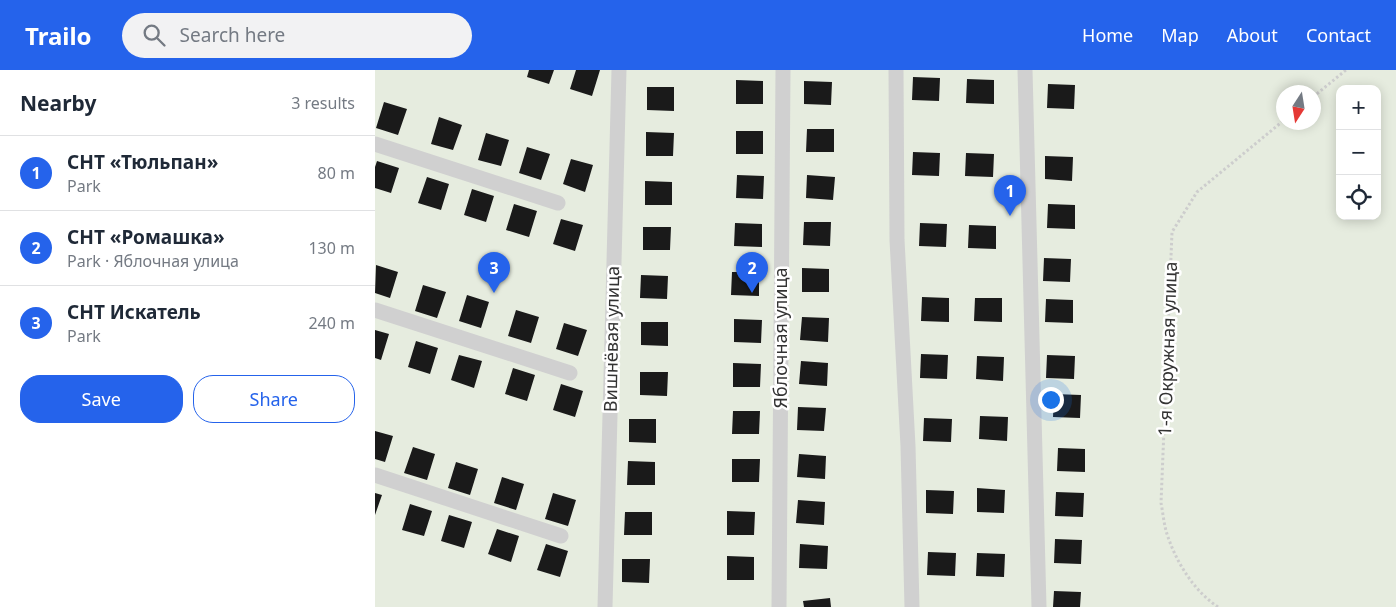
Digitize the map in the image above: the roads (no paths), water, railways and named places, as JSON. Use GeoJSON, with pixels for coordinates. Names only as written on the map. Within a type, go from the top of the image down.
{"type":"FeatureCollection","features":[{"type":"Feature","properties":{"kind":"street","name":"Вишнёвая улица"},"geometry":{"type":"LineString","coordinates":[[605,607],[619,70]]}},
{"type":"Feature","properties":{"kind":"street","name":"Яблочная улица"},"geometry":{"type":"LineString","coordinates":[[779,607],[783,70]]}},
{"type":"Feature","properties":{"kind":"street"},"geometry":{"type":"LineString","coordinates":[[896,70],[897,240],[908,446],[912,607]]}},
{"type":"Feature","properties":{"kind":"street"},"geometry":{"type":"LineString","coordinates":[[1025,70],[1039,607]]}},
{"type":"Feature","properties":{"kind":"street"},"geometry":{"type":"LineString","coordinates":[[375,144],[558,203]]}},
{"type":"Feature","properties":{"kind":"street"},"geometry":{"type":"LineString","coordinates":[[375,310],[570,373]]}},
{"type":"Feature","properties":{"kind":"street"},"geometry":{"type":"LineString","coordinates":[[375,476],[561,536]]}},
{"type":"Feature","properties":{"kind":"place","name":"СНТ «Тюльпан»"},"geometry":{"type":"Point","coordinates":[1010,216]}},
{"type":"Feature","properties":{"kind":"place","name":"СНТ Искатель"},"geometry":{"type":"Point","coordinates":[494,293]}},
{"type":"Feature","properties":{"kind":"place","name":"СНТ «Ромашка»"},"geometry":{"type":"Point","coordinates":[752,293]}}]}
